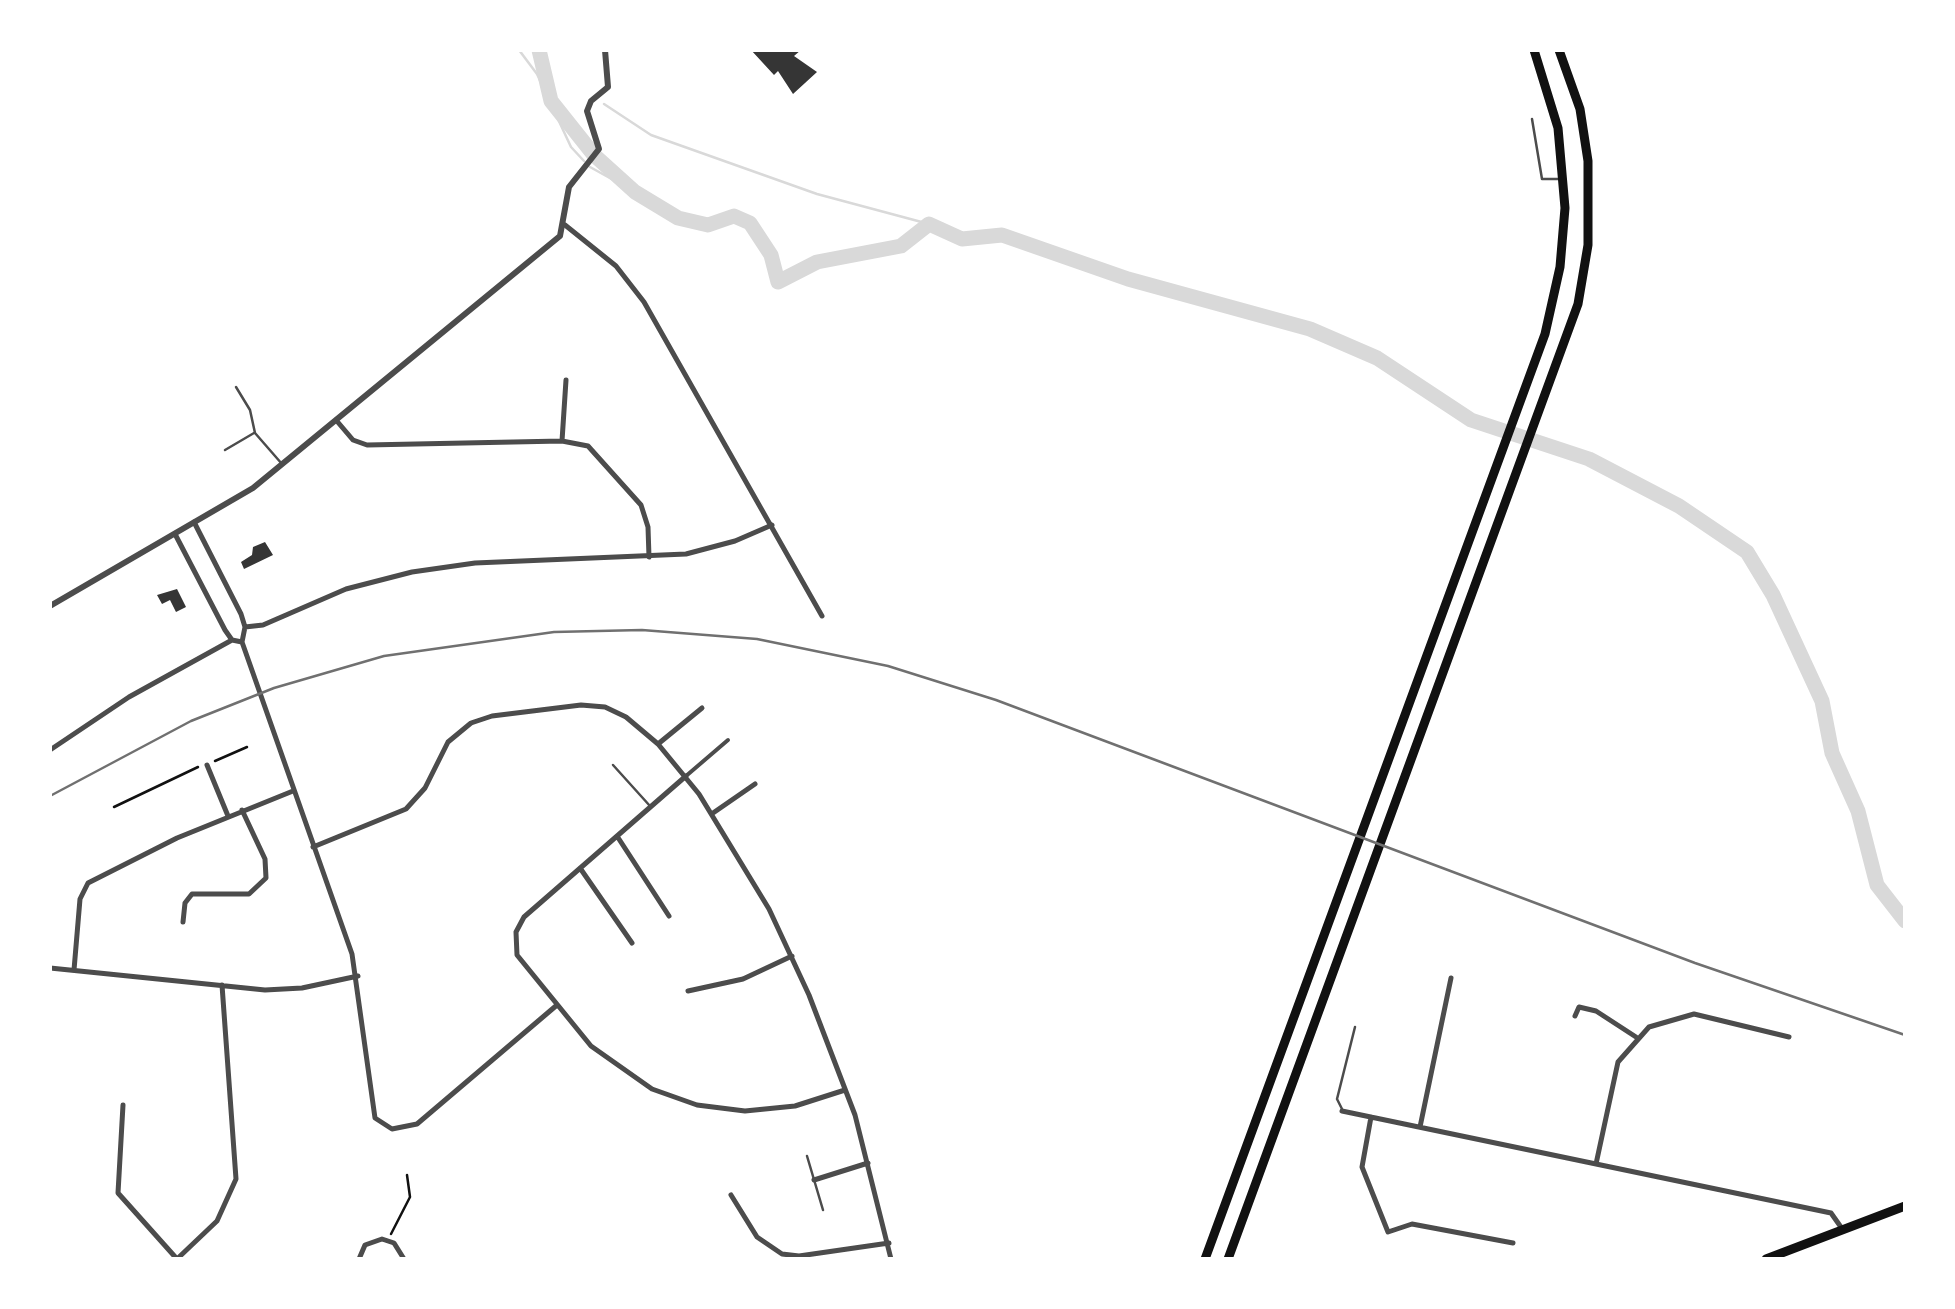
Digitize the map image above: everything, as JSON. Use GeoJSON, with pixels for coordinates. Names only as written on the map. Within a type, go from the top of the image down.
{"type":"FeatureCollection","features":[{"type":"Feature","properties":{"kind":"main road"},"geometry":{"type":"LineString","coordinates":[[1204,1259],[1513,421],[1554,299],[1565,232],[1564,178],[1552,101],[1534,50]]}},
{"type":"Feature","properties":{"kind":"main road"},"geometry":{"type":"LineString","coordinates":[[1228,1259],[1578,304],[1589,231],[1583,128],[1559,50]]}},
{"type":"Feature","properties":{"kind":"main road"},"geometry":{"type":"LineString","coordinates":[[1766,1259],[1905,1206]]}},
{"type":"Feature","properties":{"kind":"street"},"geometry":{"type":"LineString","coordinates":[[50,606],[194,522],[282,465],[560,236],[569,188],[597,151],[588,106],[608,84],[605,50]]}},
{"type":"Feature","properties":{"kind":"street"},"geometry":{"type":"LineString","coordinates":[[565,225],[616,266],[644,302],[822,616]]}},
{"type":"Feature","properties":{"kind":"street"},"geometry":{"type":"LineString","coordinates":[[562,440],[566,380]]}},
{"type":"Feature","properties":{"kind":"street"},"geometry":{"type":"LineString","coordinates":[[336,420],[353,440],[367,445],[578,442],[596,452],[641,505],[648,527],[649,557]]}},
{"type":"Feature","properties":{"kind":"street"},"geometry":{"type":"LineString","coordinates":[[194,522],[245,627],[242,642],[358,976],[375,1118],[392,1129],[417,1124],[557,1005]]}},
{"type":"Feature","properties":{"kind":"street"},"geometry":{"type":"LineString","coordinates":[[245,627],[346,589],[412,572],[475,564],[649,557],[710,549],[772,525]]}},
{"type":"Feature","properties":{"kind":"street"},"geometry":{"type":"LineString","coordinates":[[174,534],[232,640]]}},
{"type":"Feature","properties":{"kind":"street"},"geometry":{"type":"LineString","coordinates":[[50,750],[129,697],[232,640],[242,642]]}},
{"type":"Feature","properties":{"kind":"street"},"geometry":{"type":"LineString","coordinates":[[313,846],[400,814],[419,795],[454,734],[492,716],[581,704],[605,707],[637,725],[686,776],[713,814],[744,862],[792,956],[869,1163],[891,1259]]}},
{"type":"Feature","properties":{"kind":"street"},"geometry":{"type":"LineString","coordinates":[[658,744],[702,708]]}},
{"type":"Feature","properties":{"kind":"street"},"geometry":{"type":"LineString","coordinates":[[728,740],[524,917],[514,940],[521,963],[591,1046],[652,1089],[720,1109],[767,1110],[845,1090]]}},
{"type":"Feature","properties":{"kind":"street"},"geometry":{"type":"LineString","coordinates":[[206,765],[228,816]]}},
{"type":"Feature","properties":{"kind":"street"},"geometry":{"type":"LineString","coordinates":[[713,814],[755,784]]}},
{"type":"Feature","properties":{"kind":"street"},"geometry":{"type":"LineString","coordinates":[[74,970],[80,899],[88,883],[228,816],[294,791]]}},
{"type":"Feature","properties":{"kind":"street"},"geometry":{"type":"LineString","coordinates":[[183,922],[185,903],[192,894],[249,894],[266,878],[265,859],[242,810]]}},
{"type":"Feature","properties":{"kind":"street"},"geometry":{"type":"LineString","coordinates":[[617,836],[670,916]]}},
{"type":"Feature","properties":{"kind":"street"},"geometry":{"type":"LineString","coordinates":[[580,868],[632,943]]}},
{"type":"Feature","properties":{"kind":"street"},"geometry":{"type":"LineString","coordinates":[[688,992],[743,979],[792,956]]}},
{"type":"Feature","properties":{"kind":"street"},"geometry":{"type":"LineString","coordinates":[[50,968],[222,985],[302,988],[358,976]]}},
{"type":"Feature","properties":{"kind":"street"},"geometry":{"type":"LineString","coordinates":[[1420,1127],[1451,978]]}},
{"type":"Feature","properties":{"kind":"street"},"geometry":{"type":"LineString","coordinates":[[123,1104],[118,1193],[177,1259],[224,1212],[236,1179],[222,985]]}},
{"type":"Feature","properties":{"kind":"street"},"geometry":{"type":"LineString","coordinates":[[1574,999],[1578,1007],[1575,1016]]}},
{"type":"Feature","properties":{"kind":"street"},"geometry":{"type":"LineString","coordinates":[[1578,1007],[1596,1011],[1636,1037]]}},
{"type":"Feature","properties":{"kind":"street"},"geometry":{"type":"LineString","coordinates":[[1596,1164],[1613,1076],[1636,1037],[1659,1022],[1694,1014],[1788,1038]]}},
{"type":"Feature","properties":{"kind":"street"},"geometry":{"type":"LineString","coordinates":[[1342,1110],[1831,1213],[1842,1230]]}},
{"type":"Feature","properties":{"kind":"street"},"geometry":{"type":"LineString","coordinates":[[1371,1117],[1362,1167],[1388,1232],[1412,1224],[1513,1243]]}},
{"type":"Feature","properties":{"kind":"street"},"geometry":{"type":"LineString","coordinates":[[814,1180],[869,1163]]}},
{"type":"Feature","properties":{"kind":"street"},"geometry":{"type":"LineString","coordinates":[[730,1196],[757,1237],[782,1254],[800,1256],[888,1243]]}},
{"type":"Feature","properties":{"kind":"street"},"geometry":{"type":"LineString","coordinates":[[358,1259],[365,1245],[388,1240],[400,1248],[404,1259]]}},
{"type":"Feature","properties":{"kind":"lane"},"geometry":{"type":"LineString","coordinates":[[1532,118],[1542,179],[1564,178]]}},
{"type":"Feature","properties":{"kind":"lane"},"geometry":{"type":"LineString","coordinates":[[236,387],[250,410],[255,433],[282,465]]}},
{"type":"Feature","properties":{"kind":"lane"},"geometry":{"type":"LineString","coordinates":[[225,450],[255,433]]}},
{"type":"Feature","properties":{"kind":"lane"},"geometry":{"type":"LineString","coordinates":[[613,766],[651,807]]}},
{"type":"Feature","properties":{"kind":"lane"},"geometry":{"type":"LineString","coordinates":[[1342,1110],[1337,1098],[1355,1027]]}},
{"type":"Feature","properties":{"kind":"lane"},"geometry":{"type":"LineString","coordinates":[[807,1156],[823,1210]]}},
{"type":"Feature","properties":{"kind":"path"},"geometry":{"type":"LineString","coordinates":[[114,808],[247,748]]}},
{"type":"Feature","properties":{"kind":"path"},"geometry":{"type":"LineString","coordinates":[[388,1240],[410,1197],[408,1175]]}},
{"type":"Feature","properties":{"kind":"building"},"geometry":{"type":"Polygon","coordinates":[[[751,50],[801,50],[794,56],[817,72],[793,94],[778,71],[774,75],[751,50]]]}},
{"type":"Feature","properties":{"kind":"building"},"geometry":{"type":"Polygon","coordinates":[[[265,542],[273,555],[244,569],[241,562],[252,555],[253,547],[265,542]]]}},
{"type":"Feature","properties":{"kind":"building"},"geometry":{"type":"Polygon","coordinates":[[[177,589],[186,607],[176,612],[170,600],[162,604],[157,595],[177,589]]]}},
{"type":"Feature","properties":{"kind":"waterway"},"geometry":{"type":"LineString","coordinates":[[519,50],[537,74],[571,147],[584,161]]}},
{"type":"Feature","properties":{"kind":"waterway"},"geometry":{"type":"LineString","coordinates":[[539,50],[551,101],[594,155],[635,192],[678,218],[708,225],[734,216],[750,223],[771,255],[778,282],[817,262],[901,246],[929,224],[962,239],[1002,235],[1128,279],[1310,329],[1377,358],[1471,420],[1589,459],[1679,506],[1747,552],[1773,595],[1822,701],[1832,753],[1858,811],[1877,885],[1905,921]]}},
{"type":"Feature","properties":{"kind":"waterway"},"geometry":{"type":"LineString","coordinates":[[604,104],[651,135],[817,194],[929,224]]}},
{"type":"Feature","properties":{"kind":"waterway"},"geometry":{"type":"LineString","coordinates":[[590,167],[635,192]]}},
{"type":"Feature","properties":{"kind":"railway"},"geometry":{"type":"LineString","coordinates":[[50,796],[191,721],[274,688],[384,656],[554,632],[642,630],[757,639],[888,666],[996,700],[1695,963],[1905,1035]]}}]}
